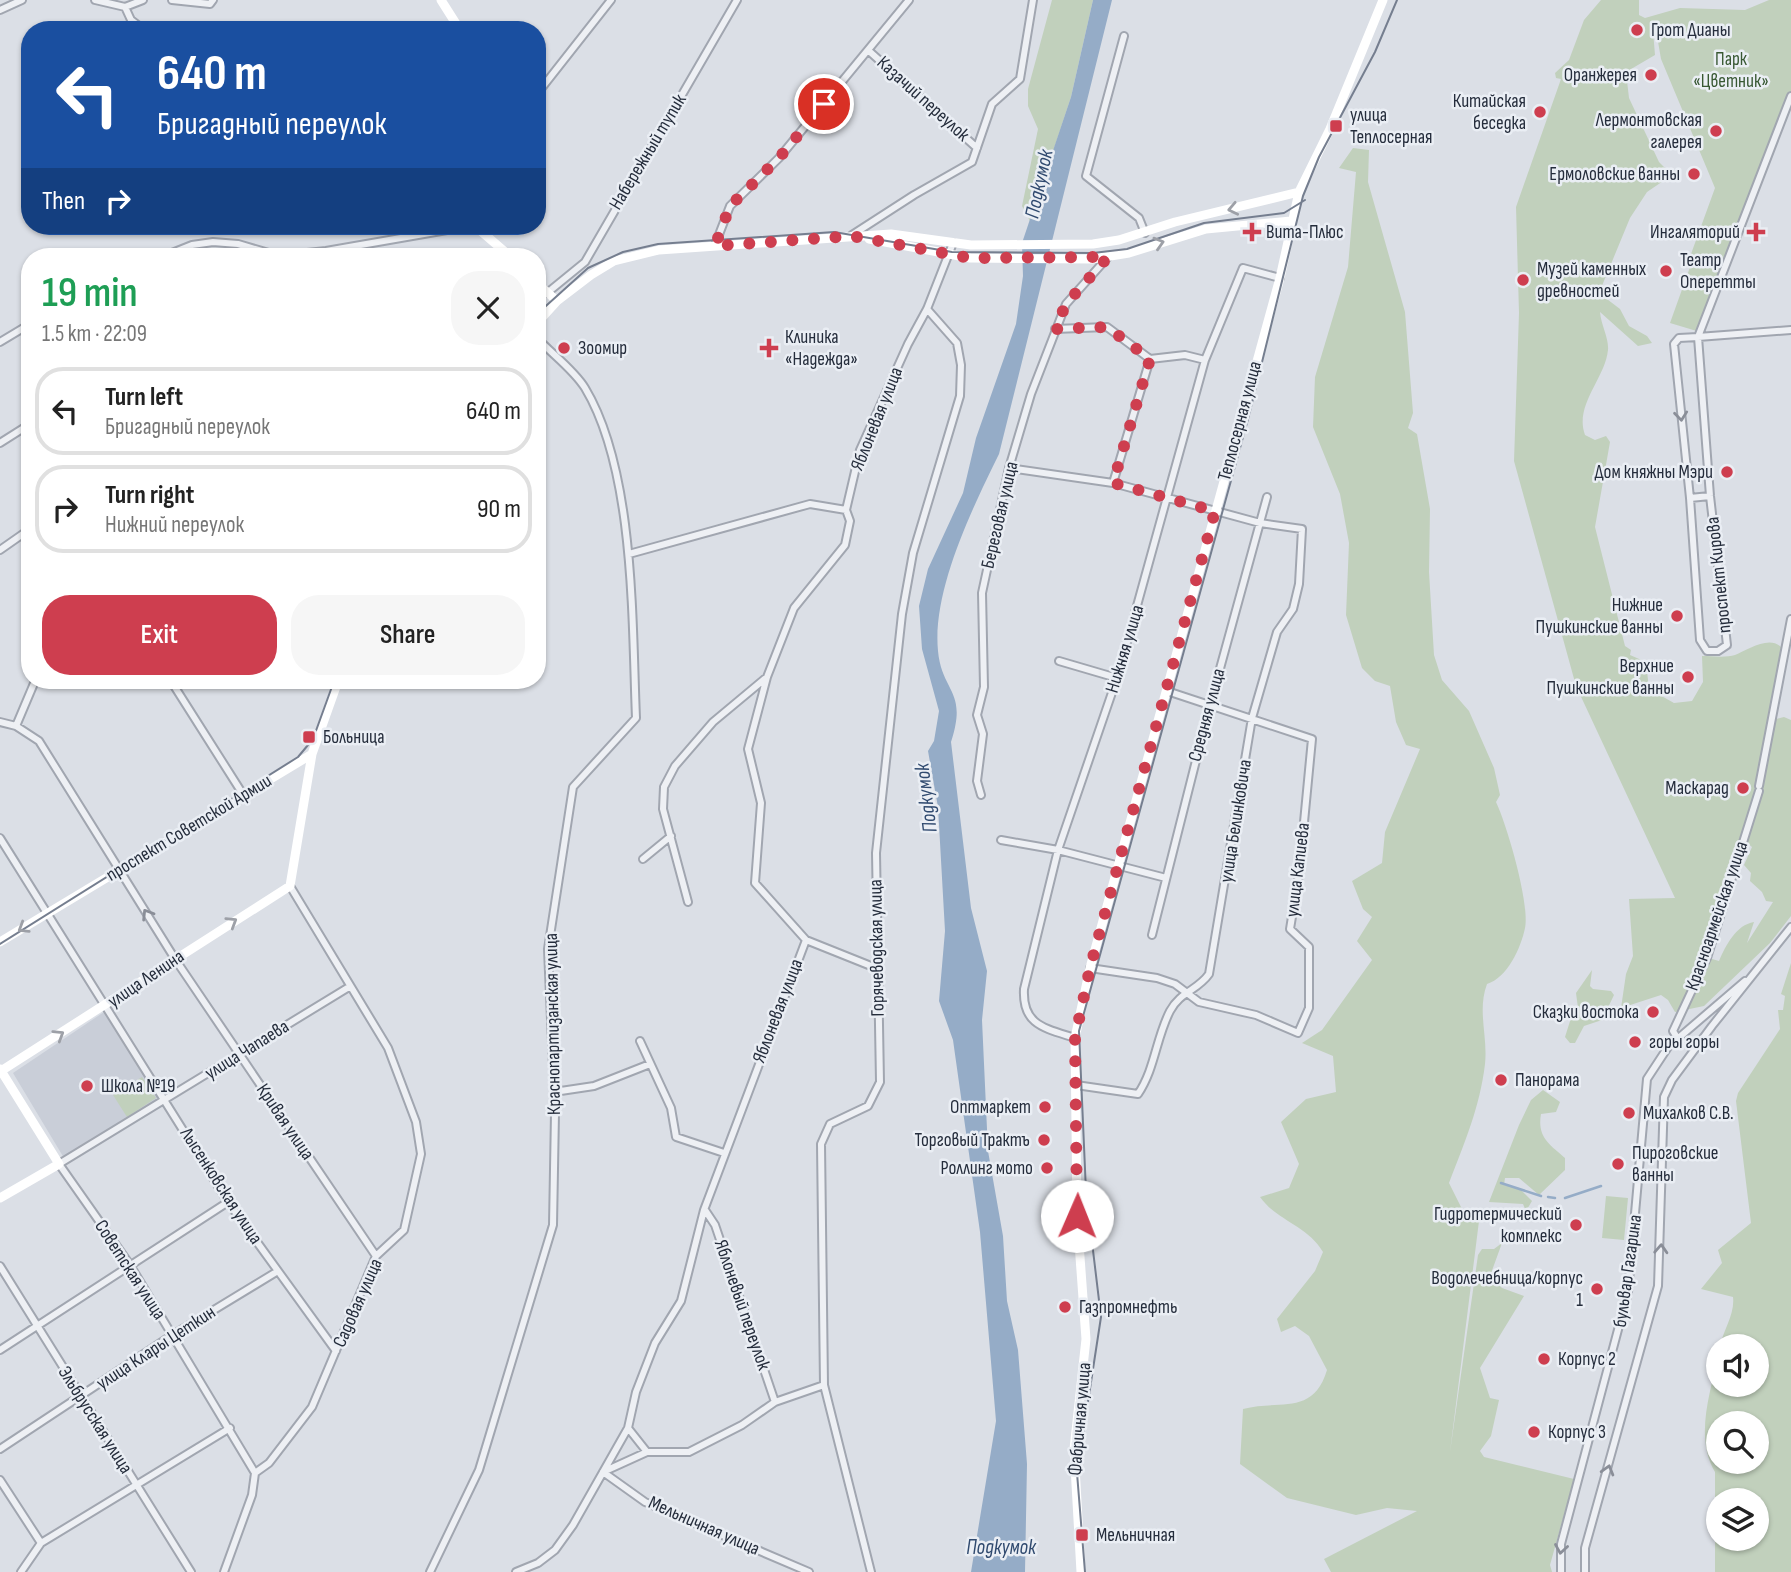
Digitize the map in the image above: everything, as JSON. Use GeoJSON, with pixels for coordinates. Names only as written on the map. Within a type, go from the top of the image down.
{"type":"FeatureCollection","features":[{"type":"Feature","properties":{"kind":"main road"},"geometry":{"type":"LineString","coordinates":[[441,0],[454,21]]}},
{"type":"Feature","properties":{"kind":"main road","name":"Теплосерная улица"},"geometry":{"type":"LineString","coordinates":[[1086,1307],[1077,1216],[1075,1038],[1090,968],[1280,278],[1299,192],[1330,129],[1383,0]]}},
{"type":"Feature","properties":{"kind":"main road"},"geometry":{"type":"LineString","coordinates":[[546,313],[557,301],[614,261],[659,250],[891,234],[971,245],[1093,244],[1299,192]]}},
{"type":"Feature","properties":{"kind":"main road"},"geometry":{"type":"LineString","coordinates":[[852,236],[970,258],[1092,259],[1108,257],[1206,229],[1291,220]]}},
{"type":"Feature","properties":{"kind":"main road"},"geometry":{"type":"LineString","coordinates":[[483,235],[499,248]]}},
{"type":"Feature","properties":{"kind":"main road"},"geometry":{"type":"LineString","coordinates":[[547,292],[557,301]]}},
{"type":"Feature","properties":{"kind":"main road"},"geometry":{"type":"LineString","coordinates":[[290,886],[312,754],[335,689]]}},
{"type":"Feature","properties":{"kind":"main road","name":"проспект Советской Армии"},"geometry":{"type":"LineString","coordinates":[[0,942],[312,754]]}},
{"type":"Feature","properties":{"kind":"main road","name":"улица Ленина"},"geometry":{"type":"LineString","coordinates":[[0,1070],[105,1006],[290,886]]}},
{"type":"Feature","properties":{"kind":"main road","name":"Советская улица"},"geometry":{"type":"LineString","coordinates":[[0,1070],[59,1164]]}},
{"type":"Feature","properties":{"kind":"main road","name":"улица Чапаева"},"geometry":{"type":"LineString","coordinates":[[0,1198],[59,1164]]}},
{"type":"Feature","properties":{"kind":"main road","name":"Фабричная улица"},"geometry":{"type":"LineString","coordinates":[[1081,1572],[1074,1449],[1086,1339],[1086,1307]]}},
{"type":"Feature","properties":{"kind":"street"},"geometry":{"type":"LineString","coordinates":[[0,10],[22,0]]}},
{"type":"Feature","properties":{"kind":"street"},"geometry":{"type":"LineString","coordinates":[[95,0],[126,4],[143,0]]}},
{"type":"Feature","properties":{"kind":"street"},"geometry":{"type":"LineString","coordinates":[[172,0],[211,2]]}},
{"type":"Feature","properties":{"kind":"street"},"geometry":{"type":"LineString","coordinates":[[546,83],[611,0]]}},
{"type":"Feature","properties":{"kind":"street","name":"Набережный тупик"},"geometry":{"type":"LineString","coordinates":[[547,292],[586,262],[737,0]]}},
{"type":"Feature","properties":{"kind":"street"},"geometry":{"type":"LineString","coordinates":[[715,246],[730,206],[779,158],[909,0]]}},
{"type":"Feature","properties":{"kind":"street"},"geometry":{"type":"LineString","coordinates":[[852,236],[914,195],[972,162],[992,104],[1020,79],[1034,0]]}},
{"type":"Feature","properties":{"kind":"street"},"geometry":{"type":"LineString","coordinates":[[126,4],[132,21]]}},
{"type":"Feature","properties":{"kind":"street"},"geometry":{"type":"LineString","coordinates":[[1124,36],[1086,176],[1139,218],[1145,233]]}},
{"type":"Feature","properties":{"kind":"street","name":"Казачий переулок"},"geometry":{"type":"LineString","coordinates":[[869,51],[977,148]]}},
{"type":"Feature","properties":{"kind":"street","name":"проспект Кирова"},"geometry":{"type":"LineString","coordinates":[[1698,337],[1677,339],[1674,348],[1690,498],[1700,640],[1705,650],[1718,651],[1727,645],[1710,496],[1698,337],[1791,96]]}},
{"type":"Feature","properties":{"kind":"street"},"geometry":{"type":"LineString","coordinates":[[344,248],[420,235]]}},
{"type":"Feature","properties":{"kind":"street"},"geometry":{"type":"LineString","coordinates":[[184,248],[213,242],[251,248]]}},
{"type":"Feature","properties":{"kind":"street","name":"Яблоневая улица"},"geometry":{"type":"LineString","coordinates":[[516,1572],[538,1563],[555,1550],[628,1428],[636,1392],[655,1343],[681,1301],[704,1210],[806,940],[755,883],[761,803],[748,749],[767,677],[794,608],[845,545],[850,521],[846,510],[860,450],[908,344],[927,309],[953,243]]}},
{"type":"Feature","properties":{"kind":"street","name":"Береговая улица"},"geometry":{"type":"LineString","coordinates":[[981,795],[977,781],[983,734],[977,715],[984,687],[982,593],[1009,468],[1031,394],[1066,304],[1108,257]]}},
{"type":"Feature","properties":{"kind":"street","name":"Нижняя улица"},"geometry":{"type":"LineString","coordinates":[[1075,1038],[1030,1020],[1023,1009],[1024,989],[1058,850],[1117,678],[1170,497],[1205,360],[1243,268],[1280,278]]}},
{"type":"Feature","properties":{"kind":"street","name":"Горячеводская улица"},"geometry":{"type":"LineString","coordinates":[[871,1572],[824,1385],[821,1144],[830,1124],[868,1107],[880,1082],[876,853],[902,614],[913,553],[960,396],[961,365],[957,343],[927,309]]}},
{"type":"Feature","properties":{"kind":"street"},"geometry":{"type":"LineString","coordinates":[[1055,329],[1107,327],[1150,359],[1185,355],[1205,360]]}},
{"type":"Feature","properties":{"kind":"street"},"geometry":{"type":"LineString","coordinates":[[0,342],[21,329]]}},
{"type":"Feature","properties":{"kind":"street"},"geometry":{"type":"LineString","coordinates":[[1698,337],[1791,330]]}},
{"type":"Feature","properties":{"kind":"street","name":"Краснопартизанская улица"},"geometry":{"type":"LineString","coordinates":[[430,1572],[479,1470],[553,1225],[554,1092],[548,949],[573,787],[636,718],[629,554],[604,429],[585,386],[546,347]]}},
{"type":"Feature","properties":{"kind":"street"},"geometry":{"type":"LineString","coordinates":[[1113,483],[1150,359]]}},
{"type":"Feature","properties":{"kind":"street"},"geometry":{"type":"LineString","coordinates":[[0,443],[21,430]]}},
{"type":"Feature","properties":{"kind":"street"},"geometry":{"type":"LineString","coordinates":[[1009,468],[1113,483],[1260,523]]}},
{"type":"Feature","properties":{"kind":"street","name":"проспект Кирова"},"geometry":{"type":"LineString","coordinates":[[1690,498],[1710,496]]}},
{"type":"Feature","properties":{"kind":"street","name":"Средняя улица"},"geometry":{"type":"LineString","coordinates":[[1152,935],[1210,705],[1267,497]]}},
{"type":"Feature","properties":{"kind":"street"},"geometry":{"type":"LineString","coordinates":[[629,554],[810,504],[846,510]]}},
{"type":"Feature","properties":{"kind":"street","name":"улица Белинковича"},"geometry":{"type":"LineString","coordinates":[[1076,1085],[1138,1094],[1149,1077],[1159,1036],[1172,1008],[1186,991],[1201,986],[1209,974],[1252,718],[1277,632],[1293,608],[1299,584],[1302,529],[1260,523]]}},
{"type":"Feature","properties":{"kind":"street"},"geometry":{"type":"LineString","coordinates":[[0,550],[21,535]]}},
{"type":"Feature","properties":{"kind":"street","name":"Красноармейская улица"},"geometry":{"type":"LineString","coordinates":[[1678,1039],[1674,1031],[1707,958],[1759,789],[1791,619]]}},
{"type":"Feature","properties":{"kind":"street"},"geometry":{"type":"LineString","coordinates":[[1059,661],[1117,678]]}},
{"type":"Feature","properties":{"kind":"street"},"geometry":{"type":"LineString","coordinates":[[688,902],[663,809],[664,787],[675,765],[713,722],[767,677]]}},
{"type":"Feature","properties":{"kind":"street"},"geometry":{"type":"LineString","coordinates":[[16,726],[32,689]]}},
{"type":"Feature","properties":{"kind":"street"},"geometry":{"type":"LineString","coordinates":[[176,689],[244,796]]}},
{"type":"Feature","properties":{"kind":"street"},"geometry":{"type":"LineString","coordinates":[[1167,691],[1252,718]]}},
{"type":"Feature","properties":{"kind":"street","name":"улица Капиева"},"geometry":{"type":"LineString","coordinates":[[1186,991],[1199,1002],[1256,1015],[1298,1033],[1309,1008],[1309,947],[1290,929],[1300,874],[1312,738],[1252,718]]}},
{"type":"Feature","properties":{"kind":"street","name":"Кривая улица"},"geometry":{"type":"LineString","coordinates":[[0,722],[16,726],[39,741],[175,959],[376,1256]]}},
{"type":"Feature","properties":{"kind":"street"},"geometry":{"type":"LineString","coordinates":[[643,859],[671,836]]}},
{"type":"Feature","properties":{"kind":"street","name":"Лысенковская улица"},"geometry":{"type":"LineString","coordinates":[[0,838],[228,1202],[336,1351]]}},
{"type":"Feature","properties":{"kind":"street"},"geometry":{"type":"LineString","coordinates":[[1001,840],[1058,850],[1166,878]]}},
{"type":"Feature","properties":{"kind":"street","name":"Садовая улица"},"geometry":{"type":"LineString","coordinates":[[255,1473],[269,1463],[312,1407],[376,1256],[404,1230],[421,1154],[416,1122],[403,1081],[388,1048],[290,886]]}},
{"type":"Feature","properties":{"kind":"street","name":"бульвар Гагарина"},"geometry":{"type":"LineString","coordinates":[[1585,1572],[1585,1548],[1658,1286],[1664,1097],[1672,1080],[1712,1026],[1791,927]]}},
{"type":"Feature","properties":{"kind":"street"},"geometry":{"type":"LineString","coordinates":[[806,940],[876,968]]}},
{"type":"Feature","properties":{"kind":"street"},"geometry":{"type":"LineString","coordinates":[[1090,968],[1157,978],[1186,991]]}},
{"type":"Feature","properties":{"kind":"street","name":"бульвар Гагарина"},"geometry":{"type":"LineString","coordinates":[[1561,1572],[1561,1544],[1628,1292],[1644,1092],[1656,1064],[1678,1039],[1759,968]]}},
{"type":"Feature","properties":{"kind":"street","name":"улица Чапаева"},"geometry":{"type":"LineString","coordinates":[[59,1164],[349,987]]}},
{"type":"Feature","properties":{"kind":"street"},"geometry":{"type":"LineString","coordinates":[[640,1041],[671,1108],[676,1137],[724,1153]]}},
{"type":"Feature","properties":{"kind":"street"},"geometry":{"type":"LineString","coordinates":[[554,1092],[594,1086],[650,1064]]}},
{"type":"Feature","properties":{"kind":"street","name":"Советская улица"},"geometry":{"type":"LineString","coordinates":[[59,1164],[130,1265],[255,1473]]}},
{"type":"Feature","properties":{"kind":"street"},"geometry":{"type":"LineString","coordinates":[[0,1350],[228,1202]]}},
{"type":"Feature","properties":{"kind":"street","name":"Яблоневый переулок"},"geometry":{"type":"LineString","coordinates":[[704,1210],[715,1225],[775,1402]]}},
{"type":"Feature","properties":{"kind":"street","name":"Эльбрусская улица"},"geometry":{"type":"LineString","coordinates":[[0,1266],[191,1572]]}},
{"type":"Feature","properties":{"kind":"street","name":"улица Клары Цеткин"},"geometry":{"type":"LineString","coordinates":[[0,1449],[171,1336],[278,1271]]}},
{"type":"Feature","properties":{"kind":"street"},"geometry":{"type":"LineString","coordinates":[[603,1472],[647,1452],[689,1452],[742,1425],[775,1402],[824,1385]]}},
{"type":"Feature","properties":{"kind":"street"},"geometry":{"type":"LineString","coordinates":[[21,1572],[41,1543],[230,1428]]}},
{"type":"Feature","properties":{"kind":"street"},"geometry":{"type":"LineString","coordinates":[[628,1428],[647,1452]]}},
{"type":"Feature","properties":{"kind":"street","name":"Мельничная улица"},"geometry":{"type":"LineString","coordinates":[[603,1472],[645,1502],[808,1572]]}},
{"type":"Feature","properties":{"kind":"street"},"geometry":{"type":"LineString","coordinates":[[224,1572],[252,1495],[255,1473]]}},
{"type":"Feature","properties":{"kind":"street"},"geometry":{"type":"LineString","coordinates":[[0,1480],[41,1543]]}},
{"type":"Feature","properties":{"kind":"shaded area","name":"Школа №19"},"geometry":{"type":"Polygon","coordinates":[[[104,1012],[163,1100],[64,1158],[13,1073],[104,1012]]]}},
{"type":"Feature","properties":{"kind":"green space"},"geometry":{"type":"Polygon","coordinates":[[[1052,0],[1093,0],[1071,97],[1030,221],[1022,206],[1038,129],[1028,106],[1028,89],[1052,0]]]}},
{"type":"Feature","properties":{"kind":"green space","name":"Парк «Цветник»"},"geometry":{"type":"Polygon","coordinates":[[[1601,0],[1639,0],[1639,15],[1645,18],[1680,8],[1745,10],[1769,0],[1791,0],[1791,94],[1700,332],[1670,323],[1715,188],[1661,59],[1656,30],[1653,31],[1655,55],[1626,72],[1629,98],[1659,162],[1672,175],[1647,192],[1630,218],[1599,293],[1620,309],[1629,326],[1647,336],[1652,343],[1638,346],[1600,312],[1608,350],[1584,413],[1585,435],[1595,440],[1606,436],[1610,442],[1595,527],[1625,646],[1631,650],[1630,655],[1646,662],[1649,689],[1674,703],[1692,701],[1703,682],[1702,656],[1731,656],[1770,642],[1781,647],[1768,721],[1784,717],[1791,720],[1791,916],[1770,943],[1704,1006],[1675,1012],[1668,1000],[1661,995],[1621,1008],[1626,974],[1633,956],[1629,899],[1675,898],[1576,686],[1514,461],[1519,313],[1516,207],[1561,79],[1556,78],[1555,73],[1569,60],[1584,20],[1601,0]],[[1747,843],[1739,849],[1705,957],[1719,961],[1737,931],[1754,922],[1747,943],[1773,902],[1766,901],[1762,892],[1750,881],[1751,873],[1744,865],[1752,847],[1747,843]]]}},
{"type":"Feature","properties":{"kind":"green space"},"geometry":{"type":"Polygon","coordinates":[[[1353,148],[1369,150],[1368,182],[1405,312],[1413,413],[1408,428],[1417,434],[1430,509],[1429,572],[1434,655],[1442,680],[1469,711],[1494,768],[1500,795],[1496,802],[1517,865],[1526,917],[1523,936],[1512,961],[1501,976],[1487,984],[1484,994],[1486,1054],[1483,1080],[1471,1125],[1449,1183],[1466,1217],[1479,1221],[1450,1452],[1478,1255],[1482,1249],[1494,1249],[1502,1243],[1490,1276],[1502,1288],[1524,1296],[1480,1368],[1490,1398],[1499,1400],[1491,1436],[1480,1451],[1484,1457],[1574,1479],[1550,1565],[1552,1572],[1331,1572],[1324,1559],[1417,1511],[1387,1508],[1356,1515],[1287,1498],[1240,1464],[1243,1409],[1303,1400],[1313,1395],[1321,1385],[1327,1370],[1309,1336],[1295,1326],[1281,1332],[1277,1319],[1315,1271],[1323,1252],[1309,1235],[1275,1212],[1260,1197],[1289,1188],[1299,1164],[1281,1122],[1306,1099],[1336,1092],[1333,1056],[1302,1043],[1322,1030],[1372,960],[1357,941],[1372,917],[1363,909],[1352,881],[1382,863],[1385,832],[1420,749],[1406,745],[1396,722],[1390,686],[1375,681],[1362,668],[1346,615],[1349,543],[1340,494],[1313,427],[1315,377],[1348,267],[1356,172],[1339,168],[1353,148]]]}},
{"type":"Feature","properties":{"kind":"green space"},"geometry":{"type":"Polygon","coordinates":[[[1791,963],[1791,1572],[1715,1572],[1715,1551],[1769,1551],[1769,1488],[1715,1488],[1715,1474],[1769,1474],[1769,1411],[1706,1411],[1708,1397],[1769,1397],[1769,1334],[1724,1334],[1731,1315],[1733,1297],[1701,1289],[1722,1263],[1718,1250],[1751,1223],[1736,1101],[1738,1093],[1780,1029],[1778,1010],[1783,1010],[1785,996],[1781,994],[1791,963]]]}},
{"type":"Feature","properties":{"kind":"green space"},"geometry":{"type":"Polygon","coordinates":[[[1592,970],[1590,986],[1593,989],[1611,991],[1614,995],[1602,1020],[1584,1026],[1575,1043],[1570,1043],[1565,1037],[1571,1018],[1578,1008],[1576,993],[1592,970]]]}},
{"type":"Feature","properties":{"kind":"green space"},"geometry":{"type":"Polygon","coordinates":[[[142,1077],[156,1098],[127,1117],[113,1095],[142,1077]]]}},
{"type":"Feature","properties":{"kind":"green space"},"geometry":{"type":"Polygon","coordinates":[[[1543,1090],[1560,1102],[1556,1112],[1541,1114],[1540,1122],[1546,1139],[1565,1158],[1565,1170],[1539,1195],[1519,1178],[1505,1178],[1504,1185],[1519,1188],[1532,1201],[1526,1211],[1523,1204],[1489,1202],[1531,1100],[1543,1090]]]}},
{"type":"Feature","properties":{"kind":"green space"},"geometry":{"type":"Polygon","coordinates":[[[1606,1196],[1628,1198],[1624,1240],[1602,1238],[1606,1196]]]}},
{"type":"Feature","properties":{"kind":"water","name":"Подкумок"},"geometry":{"type":"Polygon","coordinates":[[[1093,0],[1112,0],[999,454],[957,550],[941,602],[938,627],[940,665],[957,712],[951,742],[971,908],[987,971],[982,1020],[988,1151],[1003,1236],[1007,1301],[1018,1350],[1027,1464],[1025,1572],[971,1572],[996,1421],[980,1232],[953,1040],[939,1001],[945,931],[938,807],[928,751],[934,741],[939,711],[922,649],[919,606],[928,569],[963,493],[976,438],[1016,324],[1023,276],[1022,243],[1071,97],[1093,0]]]}},
{"type":"Feature","properties":{"kind":"waterway"},"geometry":{"type":"LineString","coordinates":[[1501,1183],[1541,1196]]}},
{"type":"Feature","properties":{"kind":"waterway"},"geometry":{"type":"LineString","coordinates":[[1565,1198],[1601,1186]]}},
{"type":"Feature","properties":{"kind":"waterway"},"geometry":{"type":"LineString","coordinates":[[1548,1197],[1555,1198]]}},
{"type":"Feature","properties":{"kind":"tram line"},"geometry":{"type":"LineString","coordinates":[[1085,1572],[1077,1473],[1101,1317],[1086,1192],[1079,1031],[1248,419],[1303,196],[1319,157],[1375,52],[1397,0]]}},
{"type":"Feature","properties":{"kind":"tram line"},"geometry":{"type":"LineString","coordinates":[[546,306],[588,268],[623,252],[658,244],[834,232],[952,252],[1093,253],[1127,249],[1204,223],[1284,213],[1305,200]]}},
{"type":"Feature","properties":{"kind":"tram line"},"geometry":{"type":"LineString","coordinates":[[0,944],[298,757],[313,739],[331,689]]}},
{"type":"Feature","properties":{"kind":"place","name":"Грот Дианы"},"geometry":{"type":"Point","coordinates":[1637,30]}},
{"type":"Feature","properties":{"kind":"place","name":"Оранжерея"},"geometry":{"type":"Point","coordinates":[1651,75]}},
{"type":"Feature","properties":{"kind":"place","name":"Китайская беседка"},"geometry":{"type":"Point","coordinates":[1540,112]}},
{"type":"Feature","properties":{"kind":"place","name":"улица Теплосерная"},"geometry":{"type":"Point","coordinates":[1336,126]}},
{"type":"Feature","properties":{"kind":"place","name":"Лермонтовская галерея"},"geometry":{"type":"Point","coordinates":[1716,131]}},
{"type":"Feature","properties":{"kind":"place","name":"Ермоловские ванны"},"geometry":{"type":"Point","coordinates":[1694,174]}},
{"type":"Feature","properties":{"kind":"place","name":"Вита-Плюс"},"geometry":{"type":"Point","coordinates":[1252,232]}},
{"type":"Feature","properties":{"kind":"place","name":"Ингаляторий"},"geometry":{"type":"Point","coordinates":[1756,232]}},
{"type":"Feature","properties":{"kind":"place","name":"Театр Оперетты"},"geometry":{"type":"Point","coordinates":[1666,271]}},
{"type":"Feature","properties":{"kind":"place","name":"Музей каменных древностей"},"geometry":{"type":"Point","coordinates":[1523,280]}},
{"type":"Feature","properties":{"kind":"place","name":"Зоомир"},"geometry":{"type":"Point","coordinates":[564,348]}},
{"type":"Feature","properties":{"kind":"place","name":"Клиника «Надежда»"},"geometry":{"type":"Point","coordinates":[769,348]}},
{"type":"Feature","properties":{"kind":"place","name":"Дом княжны Мэри"},"geometry":{"type":"Point","coordinates":[1727,472]}},
{"type":"Feature","properties":{"kind":"place","name":"Нижние Пушкинские ванны"},"geometry":{"type":"Point","coordinates":[1677,616]}},
{"type":"Feature","properties":{"kind":"place","name":"Верхние Пушкинские ванны"},"geometry":{"type":"Point","coordinates":[1688,677]}},
{"type":"Feature","properties":{"kind":"place","name":"Больница"},"geometry":{"type":"Point","coordinates":[309,737]}},
{"type":"Feature","properties":{"kind":"place","name":"Маскарад"},"geometry":{"type":"Point","coordinates":[1743,788]}},
{"type":"Feature","properties":{"kind":"place","name":"Сказки востока"},"geometry":{"type":"Point","coordinates":[1653,1012]}},
{"type":"Feature","properties":{"kind":"place","name":"горы горы"},"geometry":{"type":"Point","coordinates":[1635,1042]}},
{"type":"Feature","properties":{"kind":"place","name":"Панорама"},"geometry":{"type":"Point","coordinates":[1501,1080]}},
{"type":"Feature","properties":{"kind":"place","name":"Школа №19"},"geometry":{"type":"Point","coordinates":[87,1086]}},
{"type":"Feature","properties":{"kind":"place","name":"Оптмаркет"},"geometry":{"type":"Point","coordinates":[1045,1107]}},
{"type":"Feature","properties":{"kind":"place","name":"Михалков С.В."},"geometry":{"type":"Point","coordinates":[1629,1113]}},
{"type":"Feature","properties":{"kind":"place","name":"Торговый Трактъ"},"geometry":{"type":"Point","coordinates":[1044,1140]}},
{"type":"Feature","properties":{"kind":"place","name":"Пироговские ванны"},"geometry":{"type":"Point","coordinates":[1618,1164]}},
{"type":"Feature","properties":{"kind":"place","name":"Роллинг мото"},"geometry":{"type":"Point","coordinates":[1047,1168]}},
{"type":"Feature","properties":{"kind":"place","name":"Гидротермический комплекс"},"geometry":{"type":"Point","coordinates":[1576,1225]}},
{"type":"Feature","properties":{"kind":"place","name":"Водолечебница/корпус 1"},"geometry":{"type":"Point","coordinates":[1597,1289]}},
{"type":"Feature","properties":{"kind":"place","name":"Газпромнефть"},"geometry":{"type":"Point","coordinates":[1065,1307]}},
{"type":"Feature","properties":{"kind":"place","name":"Корпус 2"},"geometry":{"type":"Point","coordinates":[1544,1359]}},
{"type":"Feature","properties":{"kind":"place","name":"Корпус 3"},"geometry":{"type":"Point","coordinates":[1534,1432]}},
{"type":"Feature","properties":{"kind":"place","name":"Мельничная"},"geometry":{"type":"Point","coordinates":[1082,1535]}},
{"type":"Feature","properties":{"kind":"route"},"geometry":{"type":"LineString","coordinates":[[824,104],[779,158],[730,206],[715,246],[852,236],[970,258],[1108,257],[1066,304],[1055,329],[1107,327],[1150,359],[1113,483],[1215,511],[1090,968],[1075,1038],[1079,1144],[1077,1216]]}}]}
